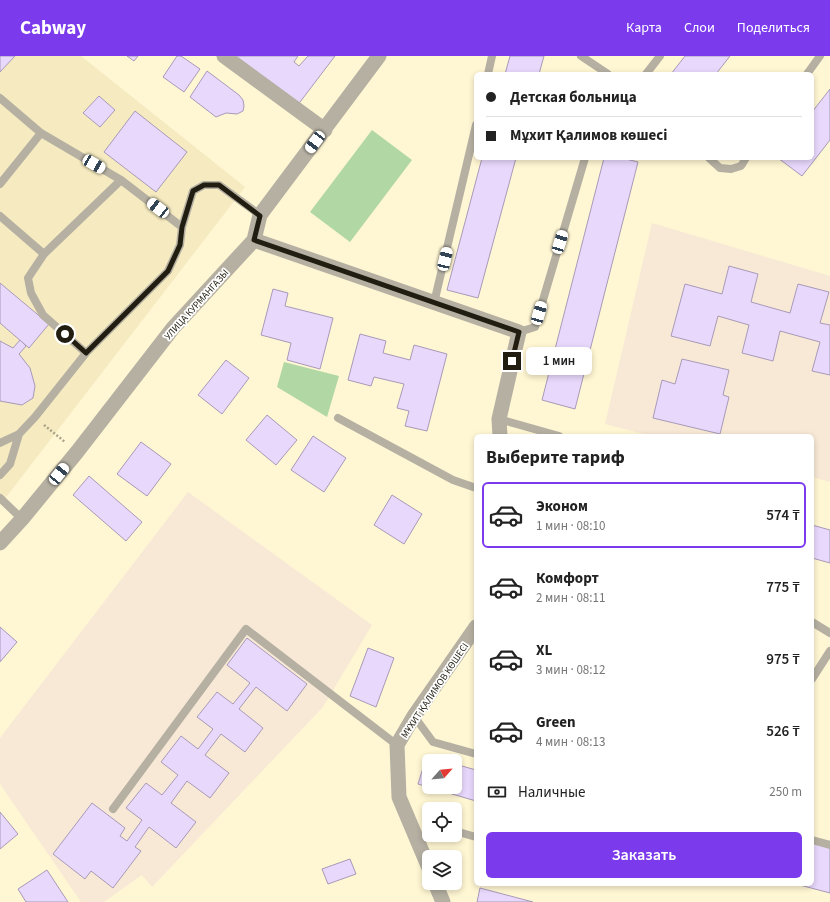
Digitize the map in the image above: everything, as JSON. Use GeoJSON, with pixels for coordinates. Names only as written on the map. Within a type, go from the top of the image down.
{"type":"FeatureCollection","features":[{"type":"Feature","properties":{"kind":"street"},"geometry":{"type":"LineString","coordinates":[[224,56],[325,130]]}},
{"type":"Feature","properties":{"kind":"street","name":"УЛИЦА КУРМАНГАЗЫ"},"geometry":{"type":"LineString","coordinates":[[0,543],[22,519],[77,452],[173,328],[254,240],[260,216],[379,56]]}},
{"type":"Feature","properties":{"kind":"street"},"geometry":{"type":"LineString","coordinates":[[254,240],[519,332],[498,419],[500,434]]}},
{"type":"Feature","properties":{"kind":"street","name":"МҰХИТ ҚАЛИМОВ КӨШЕСІ"},"geometry":{"type":"LineString","coordinates":[[422,836],[399,797],[397,745],[414,716],[474,631]]}},
{"type":"Feature","properties":{"kind":"street"},"geometry":{"type":"LineString","coordinates":[[438,890],[443,902]]}},
{"type":"Feature","properties":{"kind":"lane"},"geometry":{"type":"LineString","coordinates":[[488,72],[492,56]]}},
{"type":"Feature","properties":{"kind":"lane"},"geometry":{"type":"LineString","coordinates":[[581,56],[605,72]]}},
{"type":"Feature","properties":{"kind":"lane"},"geometry":{"type":"LineString","coordinates":[[648,72],[660,56]]}},
{"type":"Feature","properties":{"kind":"lane"},"geometry":{"type":"LineString","coordinates":[[808,72],[820,56]]}},
{"type":"Feature","properties":{"kind":"lane"},"geometry":{"type":"LineString","coordinates":[[0,98],[41,133],[121,180],[182,227]]}},
{"type":"Feature","properties":{"kind":"lane"},"geometry":{"type":"LineString","coordinates":[[0,184],[41,133]]}},
{"type":"Feature","properties":{"kind":"lane"},"geometry":{"type":"LineString","coordinates":[[434,303],[474,133]]}},
{"type":"Feature","properties":{"kind":"lane"},"geometry":{"type":"LineString","coordinates":[[519,332],[535,327],[584,160]]}},
{"type":"Feature","properties":{"kind":"lane"},"geometry":{"type":"LineString","coordinates":[[711,160],[720,168],[731,169],[741,166],[745,160]]}},
{"type":"Feature","properties":{"kind":"lane"},"geometry":{"type":"LineString","coordinates":[[86,353],[43,315],[31,293],[28,278],[44,254],[121,180]]}},
{"type":"Feature","properties":{"kind":"lane"},"geometry":{"type":"LineString","coordinates":[[0,443],[19,434],[35,417],[86,353],[168,271],[180,245],[182,227],[193,191],[204,185],[219,185],[260,216]]}},
{"type":"Feature","properties":{"kind":"lane"},"geometry":{"type":"LineString","coordinates":[[0,216],[44,254]]}},
{"type":"Feature","properties":{"kind":"lane"},"geometry":{"type":"LineString","coordinates":[[338,418],[453,480],[474,487]]}},
{"type":"Feature","properties":{"kind":"lane"},"geometry":{"type":"LineString","coordinates":[[498,419],[552,434]]}},
{"type":"Feature","properties":{"kind":"lane"},"geometry":{"type":"LineString","coordinates":[[0,475],[10,464],[19,434]]}},
{"type":"Feature","properties":{"kind":"lane"},"geometry":{"type":"LineString","coordinates":[[0,498],[22,519]]}},
{"type":"Feature","properties":{"kind":"lane"},"geometry":{"type":"LineString","coordinates":[[814,623],[830,633]]}},
{"type":"Feature","properties":{"kind":"lane"},"geometry":{"type":"LineString","coordinates":[[113,809],[246,629],[397,745]]}},
{"type":"Feature","properties":{"kind":"lane"},"geometry":{"type":"LineString","coordinates":[[814,676],[830,651]]}},
{"type":"Feature","properties":{"kind":"lane"},"geometry":{"type":"LineString","coordinates":[[414,716],[433,742],[474,753]]}},
{"type":"Feature","properties":{"kind":"lane"},"geometry":{"type":"LineString","coordinates":[[462,833],[474,836]]}},
{"type":"Feature","properties":{"kind":"lane"},"geometry":{"type":"LineString","coordinates":[[814,841],[830,845]]}},
{"type":"Feature","properties":{"kind":"path"},"geometry":{"type":"LineString","coordinates":[[35,417],[77,452]]}},
{"type":"Feature","properties":{"kind":"shaded area"},"geometry":{"type":"Polygon","coordinates":[[[0,56],[81,56],[245,187],[0,505],[0,56]]]}},
{"type":"Feature","properties":{"kind":"shaded area"},"geometry":{"type":"Polygon","coordinates":[[[652,223],[830,276],[830,482],[814,478],[814,434],[644,434],[605,424],[652,223]]]}},
{"type":"Feature","properties":{"kind":"shaded area"},"geometry":{"type":"Polygon","coordinates":[[[188,492],[372,625],[323,707],[152,887],[142,875],[104,902],[81,902],[0,784],[0,738],[188,492]]]}},
{"type":"Feature","properties":{"kind":"green space"},"geometry":{"type":"Polygon","coordinates":[[[372,130],[412,160],[350,242],[310,212],[372,130]]]}},
{"type":"Feature","properties":{"kind":"green space"},"geometry":{"type":"Polygon","coordinates":[[[284,362],[339,376],[327,417],[277,387],[284,362]]]}},
{"type":"Feature","properties":{"kind":"building"},"geometry":{"type":"Polygon","coordinates":[[[0,56],[15,56],[0,72],[0,56]]]}},
{"type":"Feature","properties":{"kind":"building"},"geometry":{"type":"Polygon","coordinates":[[[127,56],[138,56],[134,61],[127,56]]]}},
{"type":"Feature","properties":{"kind":"building"},"geometry":{"type":"Polygon","coordinates":[[[177,56],[181,56],[200,69],[184,92],[163,77],[177,56]]]}},
{"type":"Feature","properties":{"kind":"building"},"geometry":{"type":"Polygon","coordinates":[[[228,56],[298,56],[294,62],[299,66],[308,56],[335,56],[297,106],[228,56]]]}},
{"type":"Feature","properties":{"kind":"building"},"geometry":{"type":"Polygon","coordinates":[[[510,56],[544,56],[540,72],[506,72],[510,56]]]}},
{"type":"Feature","properties":{"kind":"building"},"geometry":{"type":"Polygon","coordinates":[[[685,56],[730,56],[718,72],[673,72],[685,56]]]}},
{"type":"Feature","properties":{"kind":"building"},"geometry":{"type":"Polygon","coordinates":[[[207,71],[239,95],[243,100],[243,111],[237,114],[226,113],[216,117],[190,97],[207,71]]]}},
{"type":"Feature","properties":{"kind":"building"},"geometry":{"type":"Polygon","coordinates":[[[830,89],[830,140],[802,176],[781,160],[814,160],[814,109],[830,89]]]}},
{"type":"Feature","properties":{"kind":"building"},"geometry":{"type":"Polygon","coordinates":[[[99,96],[115,110],[100,127],[83,113],[99,96]]]}},
{"type":"Feature","properties":{"kind":"building"},"geometry":{"type":"Polygon","coordinates":[[[135,111],[187,152],[156,192],[104,152],[135,111]]]}},
{"type":"Feature","properties":{"kind":"building"},"geometry":{"type":"Polygon","coordinates":[[[481,160],[515,160],[478,298],[447,290],[481,160]]]}},
{"type":"Feature","properties":{"kind":"building"},"geometry":{"type":"Polygon","coordinates":[[[603,160],[630,160],[638,162],[575,409],[542,400],[603,160]]]}},
{"type":"Feature","properties":{"kind":"building"},"geometry":{"type":"Polygon","coordinates":[[[729,266],[758,274],[751,302],[790,313],[798,284],[829,292],[820,323],[830,325],[830,375],[812,371],[820,342],[780,331],[773,361],[742,353],[749,325],[718,316],[710,346],[671,336],[685,284],[722,294],[729,266]]]}},
{"type":"Feature","properties":{"kind":"building"},"geometry":{"type":"Polygon","coordinates":[[[0,283],[49,324],[29,348],[0,323],[0,283]]]}},
{"type":"Feature","properties":{"kind":"building"},"geometry":{"type":"Polygon","coordinates":[[[273,289],[288,293],[285,306],[333,318],[320,369],[287,360],[291,343],[261,335],[273,289]]]}},
{"type":"Feature","properties":{"kind":"building"},"geometry":{"type":"Polygon","coordinates":[[[360,334],[386,341],[383,353],[410,360],[414,345],[447,354],[427,431],[405,426],[409,411],[397,408],[404,384],[374,377],[371,386],[348,380],[360,334]]]}},
{"type":"Feature","properties":{"kind":"building"},"geometry":{"type":"Polygon","coordinates":[[[20,340],[26,346],[19,354],[30,368],[35,386],[33,398],[22,405],[0,401],[0,341],[13,348],[20,340]]]}},
{"type":"Feature","properties":{"kind":"building"},"geometry":{"type":"Polygon","coordinates":[[[682,359],[729,370],[723,395],[729,397],[720,434],[653,418],[662,380],[675,384],[682,359]]]}},
{"type":"Feature","properties":{"kind":"building"},"geometry":{"type":"Polygon","coordinates":[[[226,360],[249,378],[222,414],[198,395],[226,360]]]}},
{"type":"Feature","properties":{"kind":"building"},"geometry":{"type":"Polygon","coordinates":[[[267,415],[297,440],[276,465],[246,440],[267,415]]]}},
{"type":"Feature","properties":{"kind":"building"},"geometry":{"type":"Polygon","coordinates":[[[313,436],[346,458],[324,492],[291,470],[313,436]]]}},
{"type":"Feature","properties":{"kind":"building"},"geometry":{"type":"Polygon","coordinates":[[[141,442],[171,464],[147,496],[117,474],[141,442]]]}},
{"type":"Feature","properties":{"kind":"building"},"geometry":{"type":"Polygon","coordinates":[[[89,476],[142,522],[126,541],[73,495],[89,476]]]}},
{"type":"Feature","properties":{"kind":"building"},"geometry":{"type":"Polygon","coordinates":[[[392,495],[422,514],[404,544],[374,525],[392,495]]]}},
{"type":"Feature","properties":{"kind":"building"},"geometry":{"type":"Polygon","coordinates":[[[814,526],[830,530],[830,563],[814,559],[814,526]]]}},
{"type":"Feature","properties":{"kind":"building"},"geometry":{"type":"Polygon","coordinates":[[[0,627],[17,642],[0,662],[0,627]]]}},
{"type":"Feature","properties":{"kind":"building"},"geometry":{"type":"Polygon","coordinates":[[[247,638],[307,684],[287,711],[256,687],[239,709],[263,728],[245,752],[221,734],[205,755],[229,773],[210,798],[187,781],[171,803],[196,822],[176,848],[149,827],[135,847],[141,851],[113,888],[91,871],[85,879],[53,854],[92,803],[125,828],[120,836],[127,841],[142,820],[126,808],[146,783],[162,795],[178,775],[161,762],[181,736],[198,749],[213,729],[197,717],[217,692],[233,704],[250,683],[227,665],[247,638]]]}},
{"type":"Feature","properties":{"kind":"building"},"geometry":{"type":"Polygon","coordinates":[[[368,648],[394,658],[376,707],[350,696],[368,648]]]}},
{"type":"Feature","properties":{"kind":"building"},"geometry":{"type":"Polygon","coordinates":[[[462,766],[474,769],[474,800],[452,794],[462,794],[462,766]]]}},
{"type":"Feature","properties":{"kind":"building"},"geometry":{"type":"Polygon","coordinates":[[[422,771],[422,785],[418,784],[422,771]]]}},
{"type":"Feature","properties":{"kind":"building"},"geometry":{"type":"Polygon","coordinates":[[[0,812],[18,834],[0,849],[0,812]]]}},
{"type":"Feature","properties":{"kind":"building"},"geometry":{"type":"Polygon","coordinates":[[[814,841],[830,845],[830,893],[804,886],[814,886],[814,841]]]}},
{"type":"Feature","properties":{"kind":"building"},"geometry":{"type":"Polygon","coordinates":[[[350,859],[356,874],[328,884],[322,869],[350,859]]]}},
{"type":"Feature","properties":{"kind":"building"},"geometry":{"type":"Polygon","coordinates":[[[47,870],[68,902],[26,902],[18,889],[47,870]]]}},
{"type":"Feature","properties":{"kind":"building"},"geometry":{"type":"Polygon","coordinates":[[[480,888],[533,902],[477,902],[480,888]]]}},
{"type":"Feature","properties":{"kind":"route"},"geometry":{"type":"LineString","coordinates":[[65,334],[86,353],[168,271],[180,245],[182,227],[193,191],[204,185],[219,185],[260,216],[254,240],[519,332],[512,361]]}}]}
